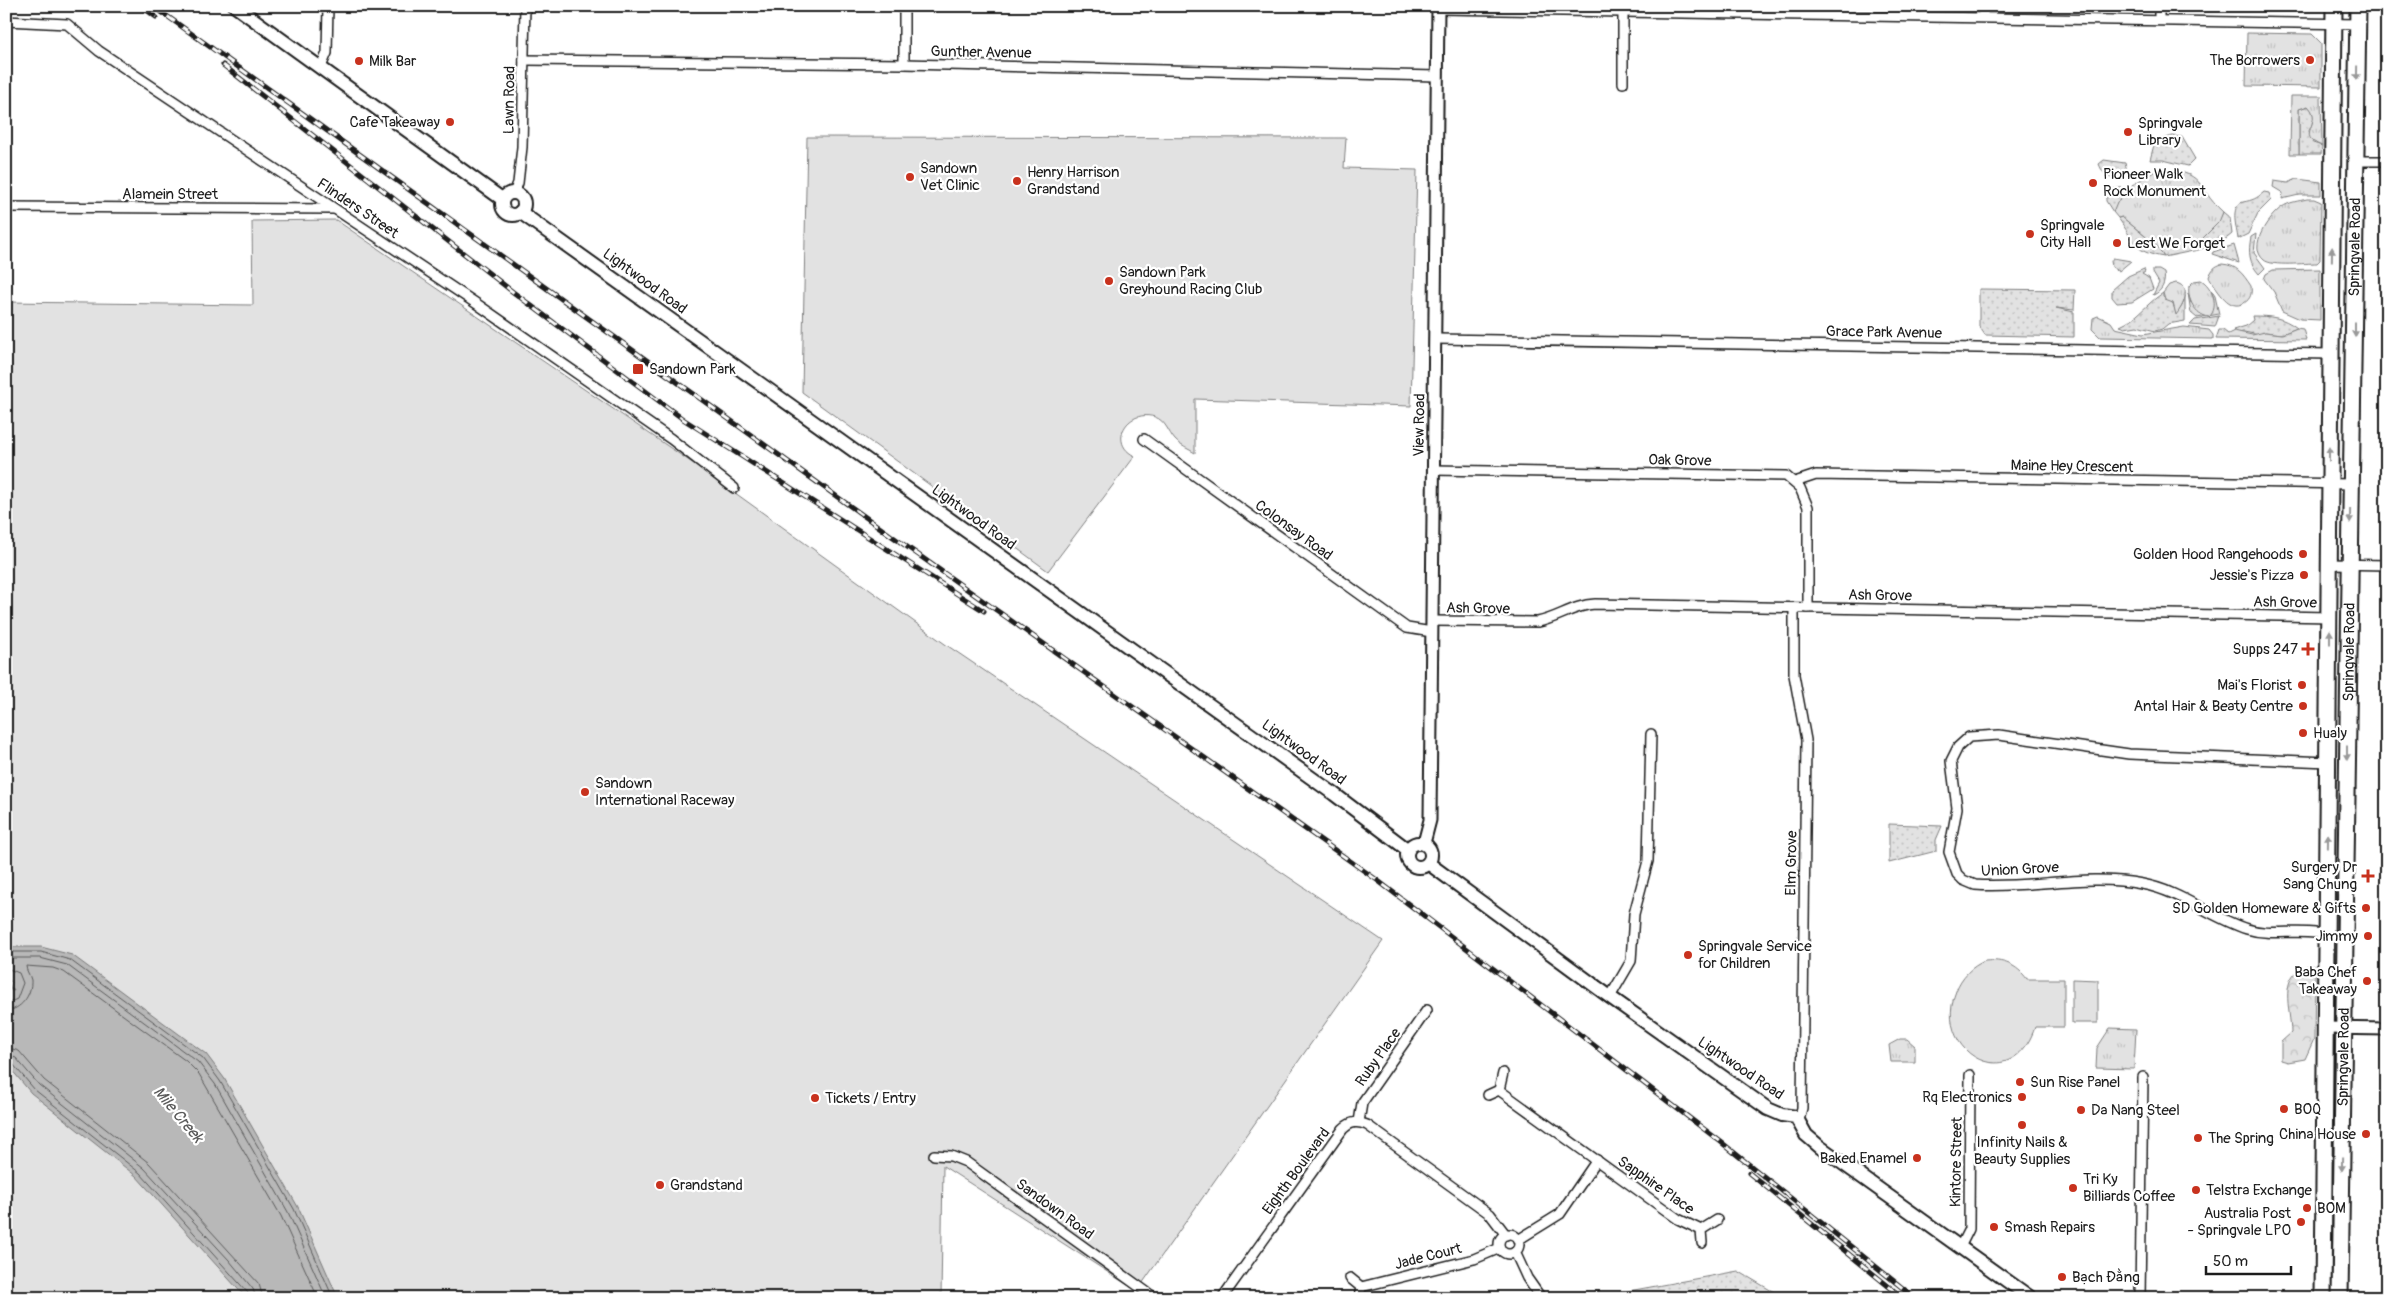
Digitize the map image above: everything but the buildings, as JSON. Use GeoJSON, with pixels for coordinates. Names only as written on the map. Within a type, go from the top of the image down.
{"type":"FeatureCollection","features":[{"type":"Feature","properties":{"kind":"highway","name":"Springvale Road"},"geometry":{"type":"LineString","coordinates":[[2323,1298],[2334,6]]}},
{"type":"Feature","properties":{"kind":"highway","name":"Springvale Road"},"geometry":{"type":"LineString","coordinates":[[2340,1298],[2350,484],[2354,424],[2358,6]]}},
{"type":"Feature","properties":{"kind":"highway"},"geometry":{"type":"LineString","coordinates":[[2331,281],[2355,281]]}},
{"type":"Feature","properties":{"kind":"main road"},"geometry":{"type":"LineString","coordinates":[[236,6],[508,196],[522,199],[524,206],[520,212],[513,215],[506,212],[502,206],[508,196]]}},
{"type":"Feature","properties":{"kind":"main road","name":"Lightwood Road"},"geometry":{"type":"LineString","coordinates":[[520,212],[1318,782],[1408,850]]}},
{"type":"Feature","properties":{"kind":"main road"},"geometry":{"type":"LineString","coordinates":[[1415,844],[1424,844],[1431,852],[1428,863],[1421,867],[1413,865],[1408,858],[1408,850],[1415,844]]}},
{"type":"Feature","properties":{"kind":"main road","name":"Lightwood Road"},"geometry":{"type":"LineString","coordinates":[[1428,863],[1610,997],[1768,1109],[1775,1113],[1794,1116],[1799,1119]]}},
{"type":"Feature","properties":{"kind":"main road"},"geometry":{"type":"LineString","coordinates":[[1799,1119],[1806,1135],[1820,1147],[2031,1298]]}},
{"type":"Feature","properties":{"kind":"street"},"geometry":{"type":"LineString","coordinates":[[321,67],[327,52],[328,6]]}},
{"type":"Feature","properties":{"kind":"street","name":"Lawn Road"},"geometry":{"type":"LineString","coordinates":[[508,196],[518,183],[522,147],[525,6]]}},
{"type":"Feature","properties":{"kind":"street"},"geometry":{"type":"LineString","coordinates":[[904,6],[904,64]]}},
{"type":"Feature","properties":{"kind":"street"},"geometry":{"type":"LineString","coordinates":[[1983,6],[1983,18]]}},
{"type":"Feature","properties":{"kind":"street"},"geometry":{"type":"LineString","coordinates":[[2159,6],[2159,20]]}},
{"type":"Feature","properties":{"kind":"street"},"geometry":{"type":"LineString","coordinates":[[1438,7],[1607,9],[1623,12],[1831,11],[1983,18],[2358,24]]}},
{"type":"Feature","properties":{"kind":"street","name":"View Road"},"geometry":{"type":"LineString","coordinates":[[1424,844],[1430,820],[1438,7]]}},
{"type":"Feature","properties":{"kind":"street"},"geometry":{"type":"LineString","coordinates":[[1623,12],[1623,84]]}},
{"type":"Feature","properties":{"kind":"street","name":"Flinders Street"},"geometry":{"type":"LineString","coordinates":[[6,20],[66,24],[98,51],[477,304],[684,450],[734,488]]}},
{"type":"Feature","properties":{"kind":"street","name":"Gunther Avenue"},"geometry":{"type":"LineString","coordinates":[[524,60],[904,64],[1437,76]]}},
{"type":"Feature","properties":{"kind":"street"},"geometry":{"type":"LineString","coordinates":[[2356,161],[2387,161]]}},
{"type":"Feature","properties":{"kind":"street","name":"Alamein Street"},"geometry":{"type":"LineString","coordinates":[[6,207],[334,209]]}},
{"type":"Feature","properties":{"kind":"street","name":"Grace Park Avenue"},"geometry":{"type":"LineString","coordinates":[[1436,339],[2331,354]]}},
{"type":"Feature","properties":{"kind":"street","name":"Colonsay Road"},"geometry":{"type":"LineString","coordinates":[[1144,439],[1407,628],[1432,626]]}},
{"type":"Feature","properties":{"kind":"street","name":"Oak Grove"},"geometry":{"type":"LineString","coordinates":[[1434,470],[1780,475],[1795,482]]}},
{"type":"Feature","properties":{"kind":"street","name":"Maine Hey Crescent"},"geometry":{"type":"LineString","coordinates":[[1795,482],[1816,475],[2350,484]]}},
{"type":"Feature","properties":{"kind":"street"},"geometry":{"type":"LineString","coordinates":[[1795,482],[1806,498],[1809,513],[1808,608]]}},
{"type":"Feature","properties":{"kind":"street"},"geometry":{"type":"LineString","coordinates":[[2330,564],[2387,565]]}},
{"type":"Feature","properties":{"kind":"street","name":"Ash Grove"},"geometry":{"type":"LineString","coordinates":[[1432,626],[1538,622],[1588,604],[2330,617]]}},
{"type":"Feature","properties":{"kind":"street","name":"Elm Grove"},"geometry":{"type":"LineString","coordinates":[[1794,608],[1794,675],[1806,740],[1802,1108],[1799,1119]]}},
{"type":"Feature","properties":{"kind":"street"},"geometry":{"type":"LineString","coordinates":[[1610,997],[1631,961],[1634,914],[1648,861],[1651,734]]}},
{"type":"Feature","properties":{"kind":"street","name":"Union Grove"},"geometry":{"type":"LineString","coordinates":[[2328,762],[2129,754],[1998,735],[1973,736],[1958,747],[1952,761],[1957,808],[1949,852],[1957,874],[1963,880],[1975,885],[2093,879],[2133,882],[2172,892],[2248,929],[2268,932],[2316,933],[2326,936],[2345,937]]}},
{"type":"Feature","properties":{"kind":"street","name":"Ruby Place"},"geometry":{"type":"LineString","coordinates":[[1358,1122],[1364,1100],[1428,1010]]}},
{"type":"Feature","properties":{"kind":"street"},"geometry":{"type":"LineString","coordinates":[[2325,1028],[2387,1029]]}},
{"type":"Feature","properties":{"kind":"street"},"geometry":{"type":"LineString","coordinates":[[1488,1095],[1499,1090],[1503,1073]]}},
{"type":"Feature","properties":{"kind":"street","name":"Kintore Street"},"geometry":{"type":"LineString","coordinates":[[1960,1247],[1969,1229],[1970,1075]]}},
{"type":"Feature","properties":{"kind":"street"},"geometry":{"type":"LineString","coordinates":[[2140,1298],[2143,1077]]}},
{"type":"Feature","properties":{"kind":"street","name":"Sapphire Place"},"geometry":{"type":"LineString","coordinates":[[1499,1090],[1678,1219],[1701,1230]]}},
{"type":"Feature","properties":{"kind":"street"},"geometry":{"type":"LineString","coordinates":[[1358,1122],[1368,1125],[1490,1214],[1506,1235],[1514,1236],[1518,1240],[1518,1248],[1514,1252],[1505,1253],[1500,1248],[1501,1239],[1506,1235]]}},
{"type":"Feature","properties":{"kind":"street","name":"Eighth Boulevard"},"geometry":{"type":"LineString","coordinates":[[1222,1298],[1343,1129],[1348,1124],[1358,1122]]}},
{"type":"Feature","properties":{"kind":"street","name":"Sandown Road"},"geometry":{"type":"LineString","coordinates":[[934,1155],[951,1156],[966,1162],[1155,1298]]}},
{"type":"Feature","properties":{"kind":"street","name":"Sapphire Place"},"geometry":{"type":"LineString","coordinates":[[1518,1240],[1560,1214],[1597,1160]]}},
{"type":"Feature","properties":{"kind":"street","name":"Sapphire Place"},"geometry":{"type":"LineString","coordinates":[[1701,1230],[1718,1220]]}},
{"type":"Feature","properties":{"kind":"street","name":"Sapphire Place"},"geometry":{"type":"LineString","coordinates":[[1701,1230],[1702,1243]]}},
{"type":"Feature","properties":{"kind":"street","name":"Jade Court"},"geometry":{"type":"LineString","coordinates":[[1361,1287],[1474,1259],[1500,1248]]}},
{"type":"Feature","properties":{"kind":"street"},"geometry":{"type":"LineString","coordinates":[[1514,1252],[1527,1278],[1541,1298]]}},
{"type":"Feature","properties":{"kind":"street"},"geometry":{"type":"LineString","coordinates":[[1350,1278],[1361,1287],[1359,1298]]}},
{"type":"Feature","properties":{"kind":"green space"},"geometry":{"type":"Polygon","coordinates":[[[2247,33],[2312,34],[2321,43],[2321,87],[2246,86],[2247,33]]]}},
{"type":"Feature","properties":{"kind":"green space"},"geometry":{"type":"Polygon","coordinates":[[[2291,96],[2321,96],[2322,146],[2310,138],[2309,133],[2313,118],[2308,106],[2299,109],[2299,154],[2290,154],[2291,96]]]}},
{"type":"Feature","properties":{"kind":"green space"},"geometry":{"type":"Polygon","coordinates":[[[2308,106],[2314,115],[2309,131],[2313,143],[2322,146],[2321,154],[2299,154],[2299,109],[2308,106]]]}},
{"type":"Feature","properties":{"kind":"green space"},"geometry":{"type":"Polygon","coordinates":[[[2173,136],[2182,137],[2195,159],[2188,166],[2163,160],[2150,160],[2155,141],[2173,136]]]}},
{"type":"Feature","properties":{"kind":"green space","name":"Sandown Park Greyhound Racing Club"},"geometry":{"type":"Polygon","coordinates":[[[807,137],[1346,138],[1344,168],[1417,170],[1411,406],[1195,399],[1195,453],[1177,442],[1159,419],[1145,416],[1136,418],[1129,422],[1122,436],[1123,444],[1127,451],[1135,456],[1048,571],[802,392],[807,137]]]}},
{"type":"Feature","properties":{"kind":"green space"},"geometry":{"type":"Polygon","coordinates":[[[2104,160],[2125,163],[2128,175],[2114,179],[2110,178],[2104,173],[2099,164],[2104,160]]]}},
{"type":"Feature","properties":{"kind":"green space"},"geometry":{"type":"Polygon","coordinates":[[[2157,170],[2185,173],[2192,177],[2198,181],[2223,212],[2219,222],[2197,244],[2198,250],[2164,257],[2156,245],[2122,217],[2118,218],[2113,212],[2117,202],[2132,191],[2132,185],[2157,170]]]}},
{"type":"Feature","properties":{"kind":"green space"},"geometry":{"type":"Polygon","coordinates":[[[2297,179],[2321,182],[2321,195],[2299,195],[2282,199],[2283,193],[2273,187],[2274,181],[2288,183],[2297,179]]]}},
{"type":"Feature","properties":{"kind":"green space"},"geometry":{"type":"Polygon","coordinates":[[[2128,187],[2113,212],[2106,201],[2106,194],[2111,189],[2128,187]]]}},
{"type":"Feature","properties":{"kind":"green space"},"geometry":{"type":"Polygon","coordinates":[[[2264,192],[2269,193],[2271,200],[2258,213],[2248,234],[2238,239],[2235,218],[2236,208],[2239,204],[2254,199],[2264,192]]]}},
{"type":"Feature","properties":{"kind":"green space"},"geometry":{"type":"Polygon","coordinates":[[[2307,199],[2321,202],[2320,260],[2317,263],[2289,264],[2264,260],[2259,254],[2258,247],[2259,239],[2266,224],[2285,205],[2307,199]]]}},
{"type":"Feature","properties":{"kind":"green space"},"geometry":{"type":"Polygon","coordinates":[[[2223,212],[2230,218],[2232,234],[2222,242],[2198,250],[2197,244],[2218,222],[2223,212]]]}},
{"type":"Feature","properties":{"kind":"green space"},"geometry":{"type":"Polygon","coordinates":[[[2122,217],[2156,245],[2164,257],[2153,255],[2139,248],[2118,218],[2122,217]]]}},
{"type":"Feature","properties":{"kind":"green space","name":"Sandown International Raceway"},"geometry":{"type":"Polygon","coordinates":[[[336,220],[713,477],[945,644],[1383,941],[1137,1291],[943,1166],[941,1298],[6,1298],[6,302],[253,305],[252,221],[336,220]]]}},
{"type":"Feature","properties":{"kind":"green space"},"geometry":{"type":"Polygon","coordinates":[[[2256,234],[2254,253],[2265,268],[2259,274],[2253,266],[2250,252],[2251,237],[2256,234]]]}},
{"type":"Feature","properties":{"kind":"green space"},"geometry":{"type":"Polygon","coordinates":[[[2234,245],[2239,263],[2212,254],[2213,252],[2234,245]]]}},
{"type":"Feature","properties":{"kind":"green space"},"geometry":{"type":"Polygon","coordinates":[[[2113,258],[2131,261],[2119,271],[2112,267],[2111,261],[2113,258]]]}},
{"type":"Feature","properties":{"kind":"green space"},"geometry":{"type":"Polygon","coordinates":[[[2222,264],[2236,268],[2251,286],[2250,296],[2244,303],[2234,305],[2224,299],[2211,281],[2209,277],[2213,270],[2222,264]]]}},
{"type":"Feature","properties":{"kind":"green space"},"geometry":{"type":"Polygon","coordinates":[[[2144,269],[2145,272],[2142,274],[2149,278],[2153,289],[2132,302],[2117,303],[2112,297],[2112,290],[2128,276],[2144,269]]]}},
{"type":"Feature","properties":{"kind":"green space"},"geometry":{"type":"Polygon","coordinates":[[[2320,269],[2320,320],[2300,319],[2282,311],[2274,292],[2264,279],[2266,274],[2273,270],[2320,269]]]}},
{"type":"Feature","properties":{"kind":"green space"},"geometry":{"type":"Polygon","coordinates":[[[2153,270],[2159,270],[2164,273],[2164,283],[2161,289],[2153,295],[2159,283],[2153,270]]]}},
{"type":"Feature","properties":{"kind":"green space"},"geometry":{"type":"Polygon","coordinates":[[[2201,280],[2208,287],[2213,297],[2214,308],[2209,317],[2196,310],[2189,296],[2189,286],[2194,281],[2201,280]]]}},
{"type":"Feature","properties":{"kind":"green space"},"geometry":{"type":"Polygon","coordinates":[[[2176,283],[2184,288],[2185,297],[2176,315],[2173,303],[2165,300],[2163,293],[2169,285],[2176,283]]]}},
{"type":"Feature","properties":{"kind":"green space"},"geometry":{"type":"Polygon","coordinates":[[[1979,289],[2075,290],[2074,310],[2056,308],[2074,312],[2074,337],[1985,335],[1979,326],[1979,289]]]}},
{"type":"Feature","properties":{"kind":"green space"},"geometry":{"type":"Polygon","coordinates":[[[2211,290],[2215,296],[2219,314],[2197,318],[2191,313],[2188,293],[2191,303],[2214,299],[2211,290]]]}},
{"type":"Feature","properties":{"kind":"green space"},"geometry":{"type":"Polygon","coordinates":[[[2163,293],[2163,297],[2173,303],[2176,314],[2182,306],[2185,296],[2185,321],[2168,324],[2162,329],[2155,331],[2137,326],[2125,328],[2120,326],[2132,319],[2163,293]]]}},
{"type":"Feature","properties":{"kind":"green space"},"geometry":{"type":"Polygon","coordinates":[[[2098,316],[2111,322],[2115,328],[2143,334],[2184,327],[2209,330],[2213,335],[2213,339],[2100,337],[2092,329],[2093,318],[2098,316]]]}},
{"type":"Feature","properties":{"kind":"green space"},"geometry":{"type":"Polygon","coordinates":[[[2219,316],[2215,327],[2190,325],[2195,320],[2219,316]]]}},
{"type":"Feature","properties":{"kind":"green space"},"geometry":{"type":"Polygon","coordinates":[[[2252,316],[2276,318],[2287,321],[2297,328],[2282,334],[2265,332],[2259,335],[2244,332],[2237,333],[2233,330],[2246,326],[2253,320],[2252,316]]]}},
{"type":"Feature","properties":{"kind":"green space"},"geometry":{"type":"Polygon","coordinates":[[[2297,328],[2303,329],[2306,340],[2216,339],[2219,330],[2223,330],[2228,334],[2234,331],[2252,335],[2265,332],[2282,334],[2297,328]]]}},
{"type":"Feature","properties":{"kind":"green space"},"geometry":{"type":"Polygon","coordinates":[[[1889,824],[1942,826],[1936,840],[1936,851],[1889,863],[1889,824]]]}},
{"type":"Feature","properties":{"kind":"green space"},"geometry":{"type":"Polygon","coordinates":[[[1985,961],[1998,961],[2009,964],[2019,970],[2027,979],[2064,979],[2064,1027],[2035,1027],[2024,1048],[2009,1060],[1993,1063],[1977,1058],[1964,1048],[1955,1032],[1951,1013],[1956,991],[1968,973],[1985,961]]]}},
{"type":"Feature","properties":{"kind":"green space"},"geometry":{"type":"Polygon","coordinates":[[[2310,965],[2315,966],[2314,1039],[2305,1059],[2288,1062],[2281,1060],[2281,1042],[2291,1033],[2288,1003],[2289,984],[2299,969],[2310,965]]]}},
{"type":"Feature","properties":{"kind":"green space"},"geometry":{"type":"Polygon","coordinates":[[[2072,979],[2098,980],[2098,1023],[2072,1023],[2072,979]]]}},
{"type":"Feature","properties":{"kind":"green space"},"geometry":{"type":"Polygon","coordinates":[[[2110,1028],[2136,1029],[2134,1069],[2096,1068],[2097,1048],[2110,1028]]]}},
{"type":"Feature","properties":{"kind":"green space"},"geometry":{"type":"Polygon","coordinates":[[[1900,1039],[1907,1039],[1915,1046],[1915,1062],[1891,1062],[1889,1045],[1900,1039]]]}},
{"type":"Feature","properties":{"kind":"green space"},"geometry":{"type":"Polygon","coordinates":[[[1738,1271],[1784,1298],[1606,1298],[1618,1293],[1738,1271]]]}},
{"type":"Feature","properties":{"kind":"water"},"geometry":{"type":"Polygon","coordinates":[[[6,947],[41,947],[72,955],[206,1054],[224,1078],[298,1207],[338,1298],[246,1298],[136,1176],[31,1093],[6,1063],[6,998],[12,982],[6,979],[6,947]]]}},
{"type":"Feature","properties":{"kind":"waterway","name":"Mile Creek"},"geometry":{"type":"LineString","coordinates":[[6,986],[13,990]]}},
{"type":"Feature","properties":{"kind":"railway"},"geometry":{"type":"LineString","coordinates":[[141,6],[156,17]]}},
{"type":"Feature","properties":{"kind":"railway"},"geometry":{"type":"LineString","coordinates":[[153,6],[896,539],[1377,880],[1721,1142],[1915,1298]]}},
{"type":"Feature","properties":{"kind":"railway"},"geometry":{"type":"LineString","coordinates":[[223,65],[513,292],[683,419],[984,611]]}},
{"type":"Feature","properties":{"kind":"railway"},"geometry":{"type":"LineString","coordinates":[[1749,1173],[1903,1298]]}},
{"type":"Feature","properties":{"kind":"place","name":"The Borrowers"},"geometry":{"type":"Point","coordinates":[2310,60]}},
{"type":"Feature","properties":{"kind":"place","name":"Milk Bar"},"geometry":{"type":"Point","coordinates":[359,61]}},
{"type":"Feature","properties":{"kind":"place","name":"Cafe Takeaway"},"geometry":{"type":"Point","coordinates":[450,122]}},
{"type":"Feature","properties":{"kind":"place","name":"Springvale Library"},"geometry":{"type":"Point","coordinates":[2128,132]}},
{"type":"Feature","properties":{"kind":"place","name":"Sandown Vet Clinic"},"geometry":{"type":"Point","coordinates":[910,177]}},
{"type":"Feature","properties":{"kind":"place","name":"Henry Harrison Grandstand"},"geometry":{"type":"Point","coordinates":[1017,181]}},
{"type":"Feature","properties":{"kind":"place","name":"Pioneer Walk Rock Monument"},"geometry":{"type":"Point","coordinates":[2093,183]}},
{"type":"Feature","properties":{"kind":"place","name":"Springvale City Hall"},"geometry":{"type":"Point","coordinates":[2030,234]}},
{"type":"Feature","properties":{"kind":"place","name":"Lest We Forget"},"geometry":{"type":"Point","coordinates":[2117,243]}},
{"type":"Feature","properties":{"kind":"place","name":"Sandown Park Greyhound Racing Club"},"geometry":{"type":"Point","coordinates":[1109,281]}},
{"type":"Feature","properties":{"kind":"place","name":"Sandown Park"},"geometry":{"type":"Point","coordinates":[638,369]}},
{"type":"Feature","properties":{"kind":"place","name":"Golden Hood Rangehoods"},"geometry":{"type":"Point","coordinates":[2303,554]}},
{"type":"Feature","properties":{"kind":"place","name":"Jessie's Pizza"},"geometry":{"type":"Point","coordinates":[2304,575]}},
{"type":"Feature","properties":{"kind":"place","name":"Supps 247"},"geometry":{"type":"Point","coordinates":[2308,649]}},
{"type":"Feature","properties":{"kind":"place","name":"Mai's Florist"},"geometry":{"type":"Point","coordinates":[2302,685]}},
{"type":"Feature","properties":{"kind":"place","name":"Antal Hair & Beaty Centre"},"geometry":{"type":"Point","coordinates":[2303,706]}},
{"type":"Feature","properties":{"kind":"place","name":"Hualy"},"geometry":{"type":"Point","coordinates":[2303,733]}},
{"type":"Feature","properties":{"kind":"place","name":"Sandown International Raceway"},"geometry":{"type":"Point","coordinates":[585,792]}},
{"type":"Feature","properties":{"kind":"place","name":"Surgery Dr Sang Chung"},"geometry":{"type":"Point","coordinates":[2368,876]}},
{"type":"Feature","properties":{"kind":"place","name":"SD Golden Homeware & Gifts"},"geometry":{"type":"Point","coordinates":[2366,908]}},
{"type":"Feature","properties":{"kind":"place","name":"Jimmy"},"geometry":{"type":"Point","coordinates":[2368,936]}},
{"type":"Feature","properties":{"kind":"place","name":"Springvale Service for Children"},"geometry":{"type":"Point","coordinates":[1688,955]}},
{"type":"Feature","properties":{"kind":"place","name":"Baba Chef Takeaway"},"geometry":{"type":"Point","coordinates":[2367,981]}},
{"type":"Feature","properties":{"kind":"place","name":"Sun Rise Panel"},"geometry":{"type":"Point","coordinates":[2020,1082]}},
{"type":"Feature","properties":{"kind":"place","name":"Rq Electronics"},"geometry":{"type":"Point","coordinates":[2022,1097]}},
{"type":"Feature","properties":{"kind":"place","name":"Tickets / Entry"},"geometry":{"type":"Point","coordinates":[815,1098]}},
{"type":"Feature","properties":{"kind":"place","name":"BOQ"},"geometry":{"type":"Point","coordinates":[2284,1109]}},
{"type":"Feature","properties":{"kind":"place","name":"Da Nang Steel"},"geometry":{"type":"Point","coordinates":[2081,1110]}},
{"type":"Feature","properties":{"kind":"place","name":"Infinity Nails & Beauty Supplies"},"geometry":{"type":"Point","coordinates":[2022,1125]}},
{"type":"Feature","properties":{"kind":"place","name":"China House"},"geometry":{"type":"Point","coordinates":[2366,1134]}},
{"type":"Feature","properties":{"kind":"place","name":"The Spring"},"geometry":{"type":"Point","coordinates":[2198,1138]}},
{"type":"Feature","properties":{"kind":"place","name":"Baked Enamel"},"geometry":{"type":"Point","coordinates":[1917,1158]}},
{"type":"Feature","properties":{"kind":"place","name":"Grandstand"},"geometry":{"type":"Point","coordinates":[660,1185]}},
{"type":"Feature","properties":{"kind":"place","name":"Tri Ky Billiards Coffee"},"geometry":{"type":"Point","coordinates":[2073,1188]}},
{"type":"Feature","properties":{"kind":"place","name":"Telstra Exchange"},"geometry":{"type":"Point","coordinates":[2196,1190]}},
{"type":"Feature","properties":{"kind":"place","name":"BOM"},"geometry":{"type":"Point","coordinates":[2307,1208]}},
{"type":"Feature","properties":{"kind":"place","name":"Australia Post - Springvale LPO"},"geometry":{"type":"Point","coordinates":[2301,1222]}},
{"type":"Feature","properties":{"kind":"place","name":"Smash Repairs"},"geometry":{"type":"Point","coordinates":[1994,1227]}},
{"type":"Feature","properties":{"kind":"place","name":"Bạch Đằng"},"geometry":{"type":"Point","coordinates":[2062,1277]}}]}
